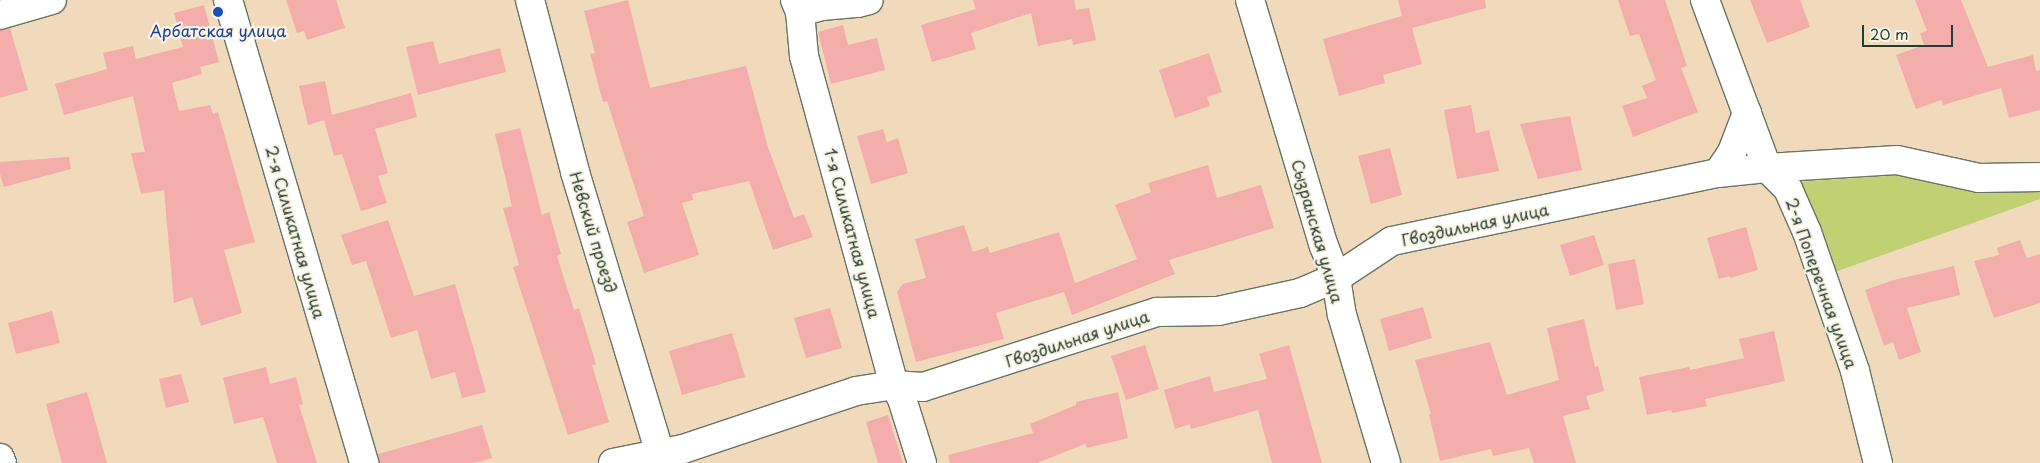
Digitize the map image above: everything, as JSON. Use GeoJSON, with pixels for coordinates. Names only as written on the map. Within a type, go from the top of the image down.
{"type":"FeatureCollection","features":[{"type":"Feature","properties":{"kind":"street"},"geometry":{"type":"LineString","coordinates":[[0,15],[52,0]]}},
{"type":"Feature","properties":{"kind":"street","name":"2-я Силикатная улица"},"geometry":{"type":"LineString","coordinates":[[228,0],[364,463]]}},
{"type":"Feature","properties":{"kind":"street","name":"Невский проезд"},"geometry":{"type":"LineString","coordinates":[[530,0],[575,172],[661,458]]}},
{"type":"Feature","properties":{"kind":"street"},"geometry":{"type":"LineString","coordinates":[[797,6],[822,6],[870,0]]}},
{"type":"Feature","properties":{"kind":"street","name":"Сызранская улица"},"geometry":{"type":"LineString","coordinates":[[1250,0],[1324,246],[1336,278],[1342,314],[1386,463]]}},
{"type":"Feature","properties":{"kind":"street","name":"2-я Поперечная улица"},"geometry":{"type":"LineString","coordinates":[[1705,0],[1767,168],[1788,189],[1807,232],[1855,371],[1878,463]]}},
{"type":"Feature","properties":{"kind":"street","name":"1-я Силикатная улица"},"geometry":{"type":"LineString","coordinates":[[797,6],[804,56],[894,386],[902,399],[922,463]]}},
{"type":"Feature","properties":{"kind":"street"},"geometry":{"type":"LineString","coordinates":[[1718,173],[1732,152],[1747,113]]}},
{"type":"Feature","properties":{"kind":"street","name":"Гвоздильная улица"},"geometry":{"type":"LineString","coordinates":[[613,463],[661,458],[856,391],[894,386],[923,387],[1157,312],[1218,311],[1300,293],[1336,278],[1392,241],[1718,173],[1897,160],[1979,178],[2040,177]]}},
{"type":"Feature","properties":{"kind":"street"},"geometry":{"type":"LineString","coordinates":[[0,458],[2,463]]}},
{"type":"Feature","properties":{"kind":"green space"},"geometry":{"type":"Polygon","coordinates":[[[1901,175],[2040,190],[2040,199],[1835,272],[1798,182],[1901,175]]]}},
{"type":"Feature","properties":{"kind":"building"},"geometry":{"type":"Polygon","coordinates":[[[286,0],[336,0],[345,28],[307,40],[304,31],[297,33],[286,0]]]}},
{"type":"Feature","properties":{"kind":"building"},"geometry":{"type":"Polygon","coordinates":[[[628,0],[650,88],[746,66],[768,147],[794,218],[804,214],[813,237],[773,250],[749,181],[692,194],[693,200],[682,203],[699,255],[644,273],[627,222],[644,216],[607,101],[603,102],[590,54],[595,53],[584,11],[628,0]]]}},
{"type":"Feature","properties":{"kind":"building"},"geometry":{"type":"Polygon","coordinates":[[[973,0],[1074,0],[1076,10],[1089,8],[1096,40],[1073,45],[1072,39],[1038,46],[1031,13],[971,33],[976,49],[932,62],[921,25],[976,9],[973,0]]]}},
{"type":"Feature","properties":{"kind":"building"},"geometry":{"type":"Polygon","coordinates":[[[1398,0],[1485,0],[1486,8],[1412,28],[1422,64],[1383,75],[1385,83],[1339,96],[1323,39],[1402,16],[1398,0]]]}},
{"type":"Feature","properties":{"kind":"building"},"geometry":{"type":"Polygon","coordinates":[[[1618,0],[1665,0],[1687,66],[1681,68],[1698,112],[1633,137],[1622,106],[1647,98],[1642,86],[1656,80],[1639,34],[1630,36],[1618,0]]]}},
{"type":"Feature","properties":{"kind":"building"},"geometry":{"type":"Polygon","coordinates":[[[1750,0],[1800,0],[1810,27],[1767,43],[1750,0]]]}},
{"type":"Feature","properties":{"kind":"building"},"geometry":{"type":"Polygon","coordinates":[[[1915,0],[1961,0],[1988,67],[2033,55],[2036,71],[2040,70],[2040,110],[2009,118],[2001,88],[1943,105],[1941,100],[1916,109],[1896,55],[1924,45],[1920,33],[1927,31],[1915,0]]]}},
{"type":"Feature","properties":{"kind":"building"},"geometry":{"type":"Polygon","coordinates":[[[204,5],[219,62],[200,67],[202,74],[172,83],[179,111],[210,105],[213,114],[218,112],[255,242],[224,250],[242,313],[201,326],[192,297],[174,303],[164,190],[141,194],[131,153],[145,152],[133,96],[64,115],[55,84],[107,69],[103,53],[133,46],[136,59],[183,47],[174,13],[204,5]]]}},
{"type":"Feature","properties":{"kind":"building"},"geometry":{"type":"Polygon","coordinates":[[[843,25],[848,45],[877,38],[885,70],[831,84],[818,32],[843,25]]]}},
{"type":"Feature","properties":{"kind":"building"},"geometry":{"type":"Polygon","coordinates":[[[10,28],[28,90],[0,98],[0,30],[10,28]]]}},
{"type":"Feature","properties":{"kind":"building"},"geometry":{"type":"Polygon","coordinates":[[[433,41],[439,64],[500,48],[506,72],[418,95],[406,47],[433,41]]]}},
{"type":"Feature","properties":{"kind":"building"},"geometry":{"type":"Polygon","coordinates":[[[1209,53],[1222,92],[1207,97],[1210,106],[1175,118],[1159,70],[1209,53]]]}},
{"type":"Feature","properties":{"kind":"building"},"geometry":{"type":"Polygon","coordinates":[[[325,81],[332,115],[411,93],[417,117],[375,129],[388,173],[378,176],[387,203],[361,211],[342,154],[334,156],[324,120],[308,125],[299,86],[325,81]]]}},
{"type":"Feature","properties":{"kind":"building"},"geometry":{"type":"Polygon","coordinates":[[[1471,105],[1476,133],[1489,130],[1499,171],[1457,179],[1444,110],[1471,105]]]}},
{"type":"Feature","properties":{"kind":"building"},"geometry":{"type":"Polygon","coordinates":[[[1570,116],[1582,170],[1538,179],[1520,124],[1570,116]]]}},
{"type":"Feature","properties":{"kind":"building"},"geometry":{"type":"Polygon","coordinates":[[[520,128],[542,215],[549,212],[561,254],[557,256],[574,310],[579,308],[596,364],[592,365],[609,422],[568,435],[513,267],[519,265],[503,208],[512,206],[495,134],[520,128]]]}},
{"type":"Feature","properties":{"kind":"building"},"geometry":{"type":"Polygon","coordinates":[[[883,129],[887,142],[898,138],[908,173],[871,184],[857,136],[883,129]]]}},
{"type":"Feature","properties":{"kind":"building"},"geometry":{"type":"Polygon","coordinates":[[[1390,148],[1402,195],[1371,204],[1358,156],[1390,148]]]}},
{"type":"Feature","properties":{"kind":"building"},"geometry":{"type":"Polygon","coordinates":[[[69,157],[71,169],[4,187],[0,174],[0,162],[69,157]]]}},
{"type":"Feature","properties":{"kind":"building"},"geometry":{"type":"Polygon","coordinates":[[[1208,165],[1217,198],[1261,185],[1274,228],[1169,260],[1175,274],[1072,315],[1064,292],[996,313],[1004,339],[916,362],[897,292],[903,284],[926,278],[915,239],[964,225],[973,252],[988,247],[990,253],[1059,232],[1075,283],[1137,259],[1115,205],[1151,192],[1148,183],[1208,165]]]}},
{"type":"Feature","properties":{"kind":"building"},"geometry":{"type":"Polygon","coordinates":[[[388,220],[414,296],[455,284],[486,392],[462,398],[455,372],[431,379],[417,330],[391,338],[366,261],[352,265],[341,235],[388,220]]]}},
{"type":"Feature","properties":{"kind":"building"},"geometry":{"type":"Polygon","coordinates":[[[1746,227],[1758,270],[1719,279],[1707,238],[1746,227]]]}},
{"type":"Feature","properties":{"kind":"building"},"geometry":{"type":"Polygon","coordinates":[[[1594,235],[1604,265],[1570,276],[1560,245],[1594,235]]]}},
{"type":"Feature","properties":{"kind":"building"},"geometry":{"type":"Polygon","coordinates":[[[2020,240],[2027,258],[2040,254],[2040,303],[1994,318],[1974,261],[1999,255],[1997,248],[2020,240]]]}},
{"type":"Feature","properties":{"kind":"building"},"geometry":{"type":"Polygon","coordinates":[[[1635,259],[1644,304],[1616,310],[1608,264],[1635,259]]]}},
{"type":"Feature","properties":{"kind":"building"},"geometry":{"type":"Polygon","coordinates":[[[1954,266],[1960,295],[1907,308],[1921,352],[1899,360],[1893,342],[1884,346],[1865,290],[1894,280],[1954,266]]]}},
{"type":"Feature","properties":{"kind":"building"},"geometry":{"type":"Polygon","coordinates":[[[1423,307],[1432,338],[1389,351],[1380,319],[1423,307]]]}},
{"type":"Feature","properties":{"kind":"building"},"geometry":{"type":"Polygon","coordinates":[[[830,308],[842,348],[806,358],[794,318],[830,308]]]}},
{"type":"Feature","properties":{"kind":"building"},"geometry":{"type":"Polygon","coordinates":[[[52,311],[60,343],[16,354],[8,323],[52,311]]]}},
{"type":"Feature","properties":{"kind":"building"},"geometry":{"type":"Polygon","coordinates":[[[1584,319],[1595,367],[1598,366],[1604,391],[1586,396],[1590,409],[1563,416],[1576,463],[1534,463],[1529,448],[1493,456],[1491,449],[1440,461],[1429,414],[1431,414],[1415,360],[1490,342],[1507,395],[1559,380],[1547,328],[1584,319]]]}},
{"type":"Feature","properties":{"kind":"building"},"geometry":{"type":"Polygon","coordinates":[[[1774,331],[1785,381],[1705,399],[1707,406],[1672,413],[1671,410],[1647,415],[1639,377],[1689,367],[1690,370],[1744,358],[1739,339],[1774,331]]]}},
{"type":"Feature","properties":{"kind":"building"},"geometry":{"type":"Polygon","coordinates":[[[732,333],[745,377],[682,395],[669,351],[732,333]]]}},
{"type":"Feature","properties":{"kind":"building"},"geometry":{"type":"Polygon","coordinates":[[[1145,345],[1159,389],[1126,400],[1111,356],[1145,345]]]}},
{"type":"Feature","properties":{"kind":"building"},"geometry":{"type":"Polygon","coordinates":[[[1289,345],[1322,463],[1272,463],[1258,410],[1191,429],[1190,424],[1175,429],[1164,390],[1210,376],[1214,392],[1267,379],[1259,354],[1289,345]]]}},
{"type":"Feature","properties":{"kind":"building"},"geometry":{"type":"Polygon","coordinates":[[[266,367],[270,384],[296,377],[303,404],[299,405],[317,463],[277,463],[263,417],[234,424],[223,378],[266,367]]]}},
{"type":"Feature","properties":{"kind":"building"},"geometry":{"type":"Polygon","coordinates":[[[181,374],[189,402],[166,408],[159,379],[181,374]]]}},
{"type":"Feature","properties":{"kind":"building"},"geometry":{"type":"Polygon","coordinates":[[[87,392],[107,463],[62,463],[46,404],[87,392]]]}},
{"type":"Feature","properties":{"kind":"building"},"geometry":{"type":"Polygon","coordinates":[[[1118,392],[1128,438],[1087,448],[1085,444],[1037,463],[950,463],[948,455],[1033,433],[1030,424],[1076,405],[1076,402],[1118,392]]]}},
{"type":"Feature","properties":{"kind":"building"},"geometry":{"type":"Polygon","coordinates":[[[888,415],[903,463],[878,463],[866,422],[888,415]]]}},
{"type":"Feature","properties":{"kind":"building"},"geometry":{"type":"Polygon","coordinates":[[[482,425],[492,458],[475,463],[379,463],[378,454],[482,425]]]}},
{"type":"Feature","properties":{"kind":"place","name":"Арбатская улица"},"geometry":{"type":"Point","coordinates":[218,12]}}]}
